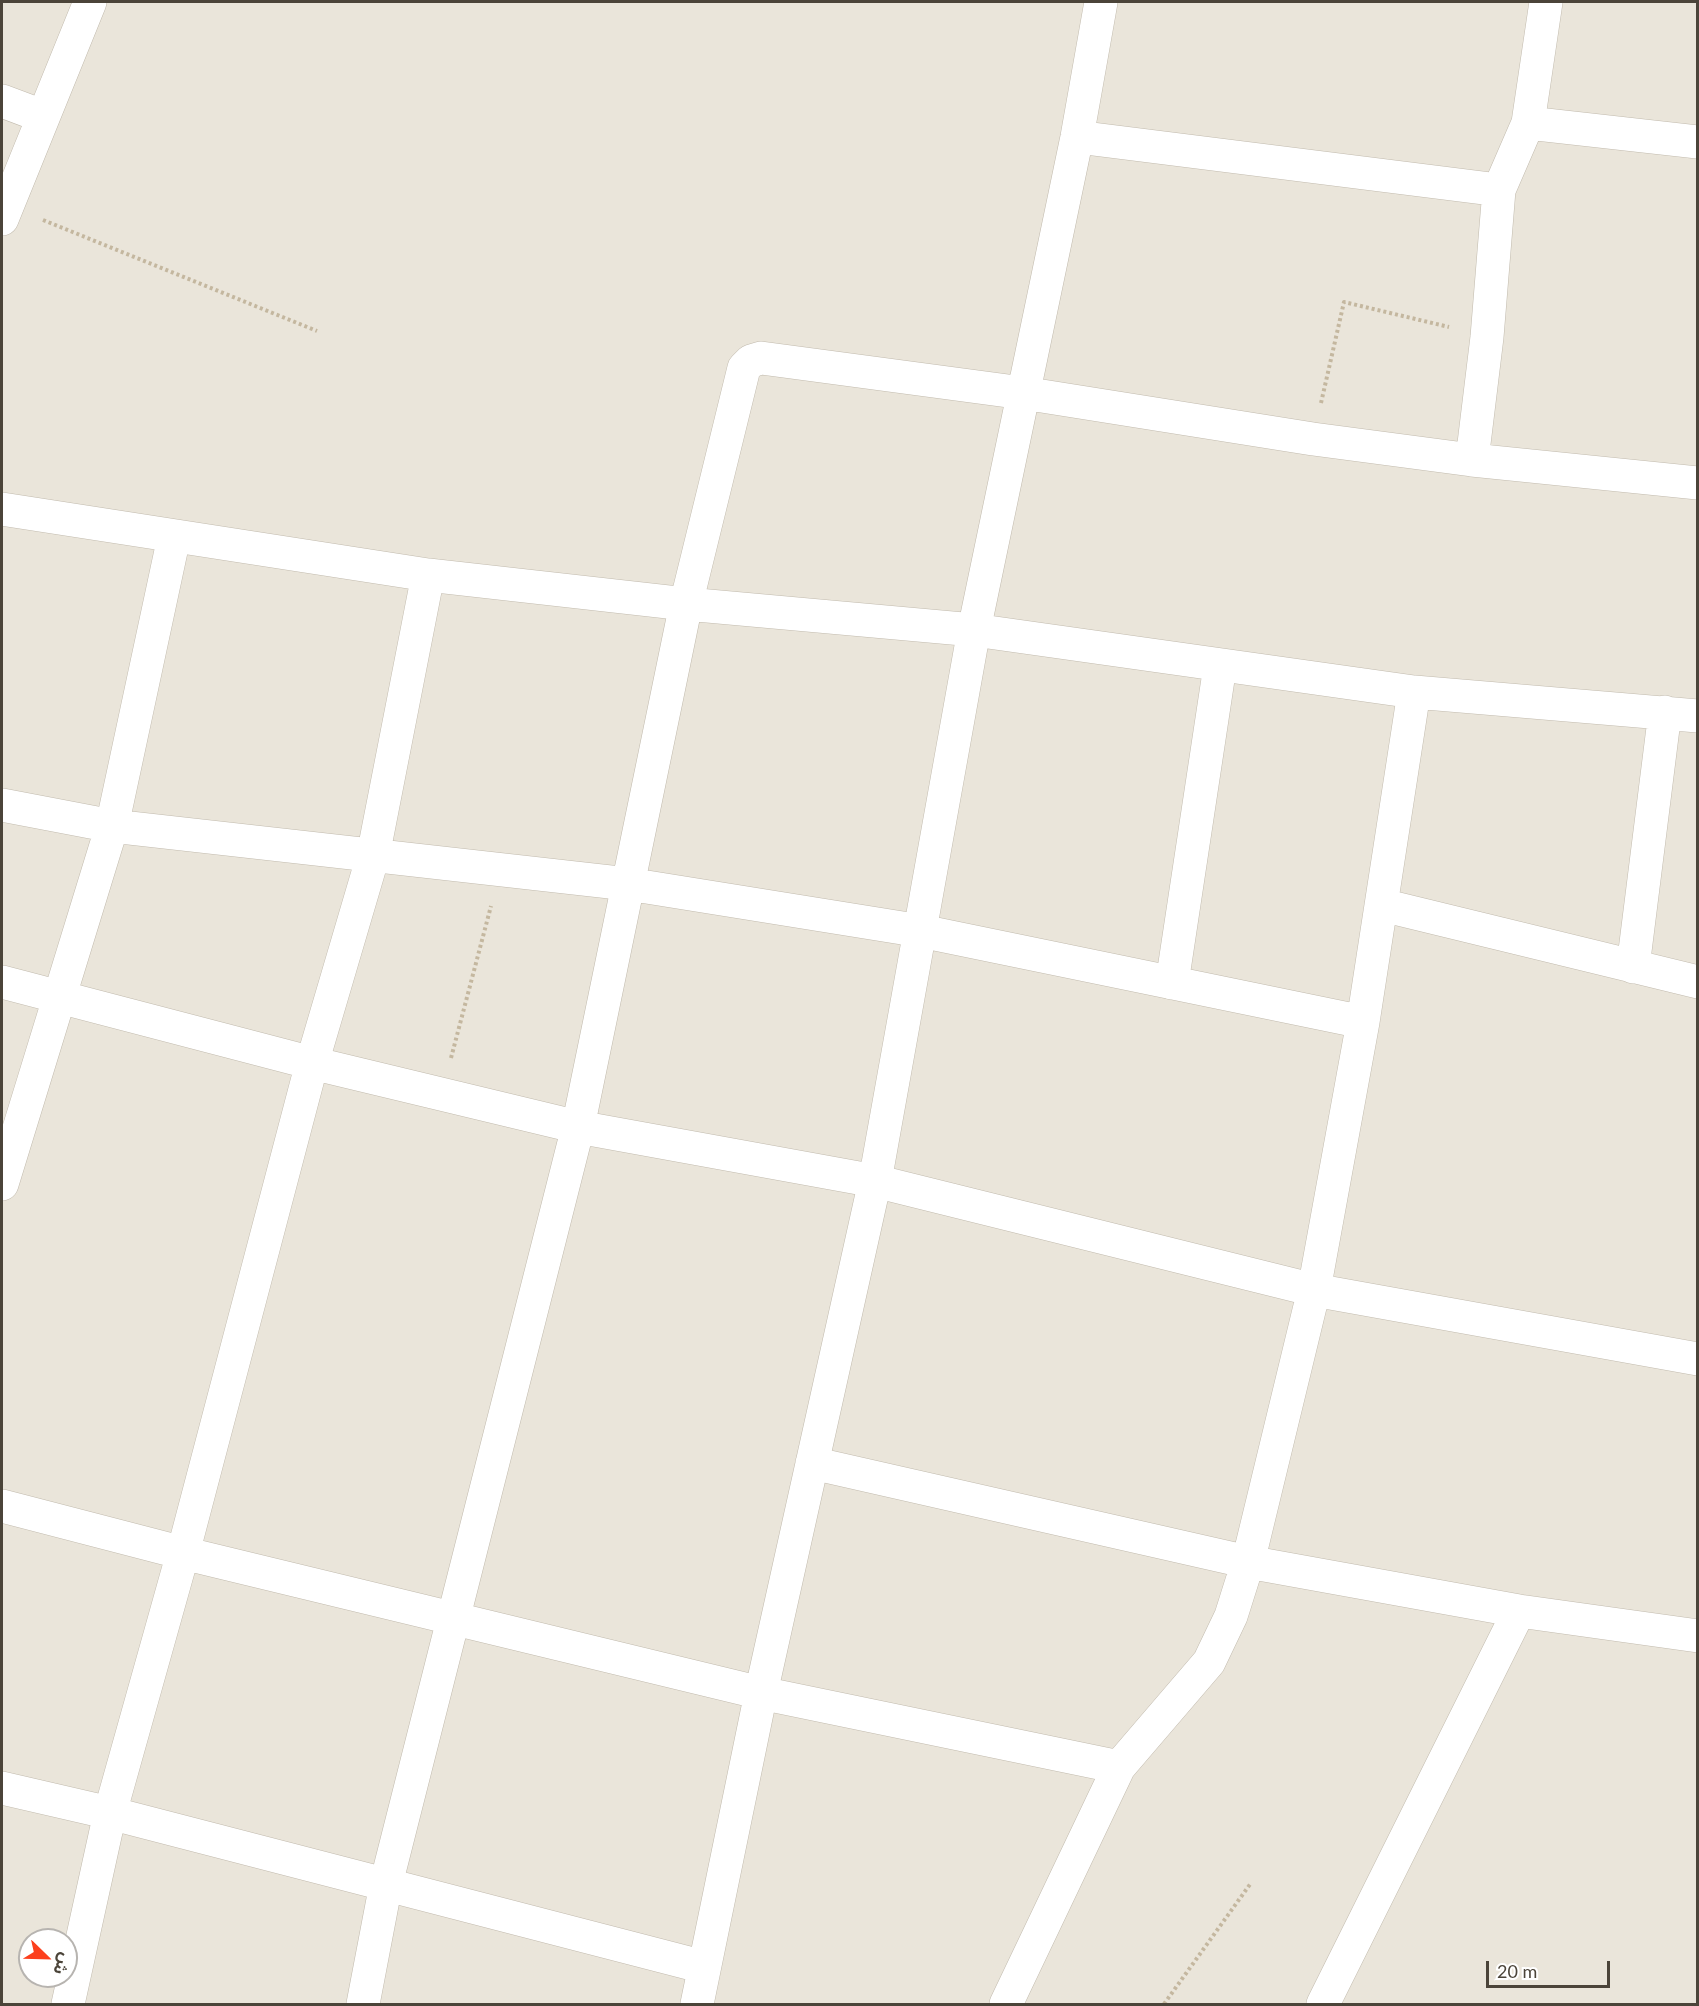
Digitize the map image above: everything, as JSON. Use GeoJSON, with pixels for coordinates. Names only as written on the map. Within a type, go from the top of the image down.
{"type":"FeatureCollection","features":[{"type":"Feature","properties":{"kind":"street"},"geometry":{"type":"LineString","coordinates":[[4,212],[90,2]]}},
{"type":"Feature","properties":{"kind":"street"},"geometry":{"type":"LineString","coordinates":[[697,2004],[761,1693],[875,1181],[974,630],[1077,137],[1101,2]]}},
{"type":"Feature","properties":{"kind":"street"},"geometry":{"type":"LineString","coordinates":[[1472,460],[1487,337],[1499,190],[1528,123],[1546,2]]}},
{"type":"Feature","properties":{"kind":"street"},"geometry":{"type":"LineString","coordinates":[[2,101],[42,116]]}},
{"type":"Feature","properties":{"kind":"street"},"geometry":{"type":"LineString","coordinates":[[1528,123],[1698,141]]}},
{"type":"Feature","properties":{"kind":"street"},"geometry":{"type":"LineString","coordinates":[[1077,137],[1499,190]]}},
{"type":"Feature","properties":{"kind":"street"},"geometry":{"type":"LineString","coordinates":[[363,2004],[386,1884],[578,1127],[686,604],[741,376],[751,361],[761,358],[1023,393],[1313,439],[1472,460],[1698,483]]}},
{"type":"Feature","properties":{"kind":"street"},"geometry":{"type":"LineString","coordinates":[[2,509],[428,574],[686,604],[974,630],[1414,692],[1698,716]]}},
{"type":"Feature","properties":{"kind":"street"},"geometry":{"type":"LineString","coordinates":[[2,1184],[112,826],[174,537]]}},
{"type":"Feature","properties":{"kind":"street"},"geometry":{"type":"LineString","coordinates":[[68,2004],[110,1814],[183,1553],[312,1063],[373,856],[428,574]]}},
{"type":"Feature","properties":{"kind":"street"},"geometry":{"type":"LineString","coordinates":[[1172,983],[1220,666]]}},
{"type":"Feature","properties":{"kind":"street"},"geometry":{"type":"LineString","coordinates":[[1006,2004],[1119,1767],[1209,1662],[1231,1616],[1248,1562],[1314,1290],[1363,1022],[1414,692]]}},
{"type":"Feature","properties":{"kind":"street"},"geometry":{"type":"LineString","coordinates":[[1633,967],[1665,712]]}},
{"type":"Feature","properties":{"kind":"street"},"geometry":{"type":"LineString","coordinates":[[2,806],[112,826],[628,884],[921,931],[1363,1022]]}},
{"type":"Feature","properties":{"kind":"street"},"geometry":{"type":"LineString","coordinates":[[1382,904],[1698,982]]}},
{"type":"Feature","properties":{"kind":"street"},"geometry":{"type":"LineString","coordinates":[[2,982],[312,1063],[578,1127],[875,1181],[1314,1290],[1698,1359]]}},
{"type":"Feature","properties":{"kind":"street"},"geometry":{"type":"LineString","coordinates":[[812,1463],[1248,1562],[1519,1611],[1698,1636]]}},
{"type":"Feature","properties":{"kind":"street"},"geometry":{"type":"LineString","coordinates":[[2,1506],[183,1553],[761,1693],[1119,1767]]}},
{"type":"Feature","properties":{"kind":"street"},"geometry":{"type":"LineString","coordinates":[[1323,2004],[1519,1611]]}},
{"type":"Feature","properties":{"kind":"street"},"geometry":{"type":"LineString","coordinates":[[2,1788],[386,1884],[704,1967]]}},
{"type":"Feature","properties":{"kind":"path"},"geometry":{"type":"LineString","coordinates":[[4,212],[317,331]]}},
{"type":"Feature","properties":{"kind":"path"},"geometry":{"type":"LineString","coordinates":[[1313,439],[1344,302],[1487,337]]}},
{"type":"Feature","properties":{"kind":"path"},"geometry":{"type":"LineString","coordinates":[[442,1094],[501,869]]}},
{"type":"Feature","properties":{"kind":"path"},"geometry":{"type":"LineString","coordinates":[[1164,2004],[1251,1883]]}},
{"type":"Feature","properties":{"kind":"shaded area"},"geometry":{"type":"Polygon","coordinates":[[[2,2],[1697,2],[1697,2004],[2,2004],[2,2]]]}}]}
